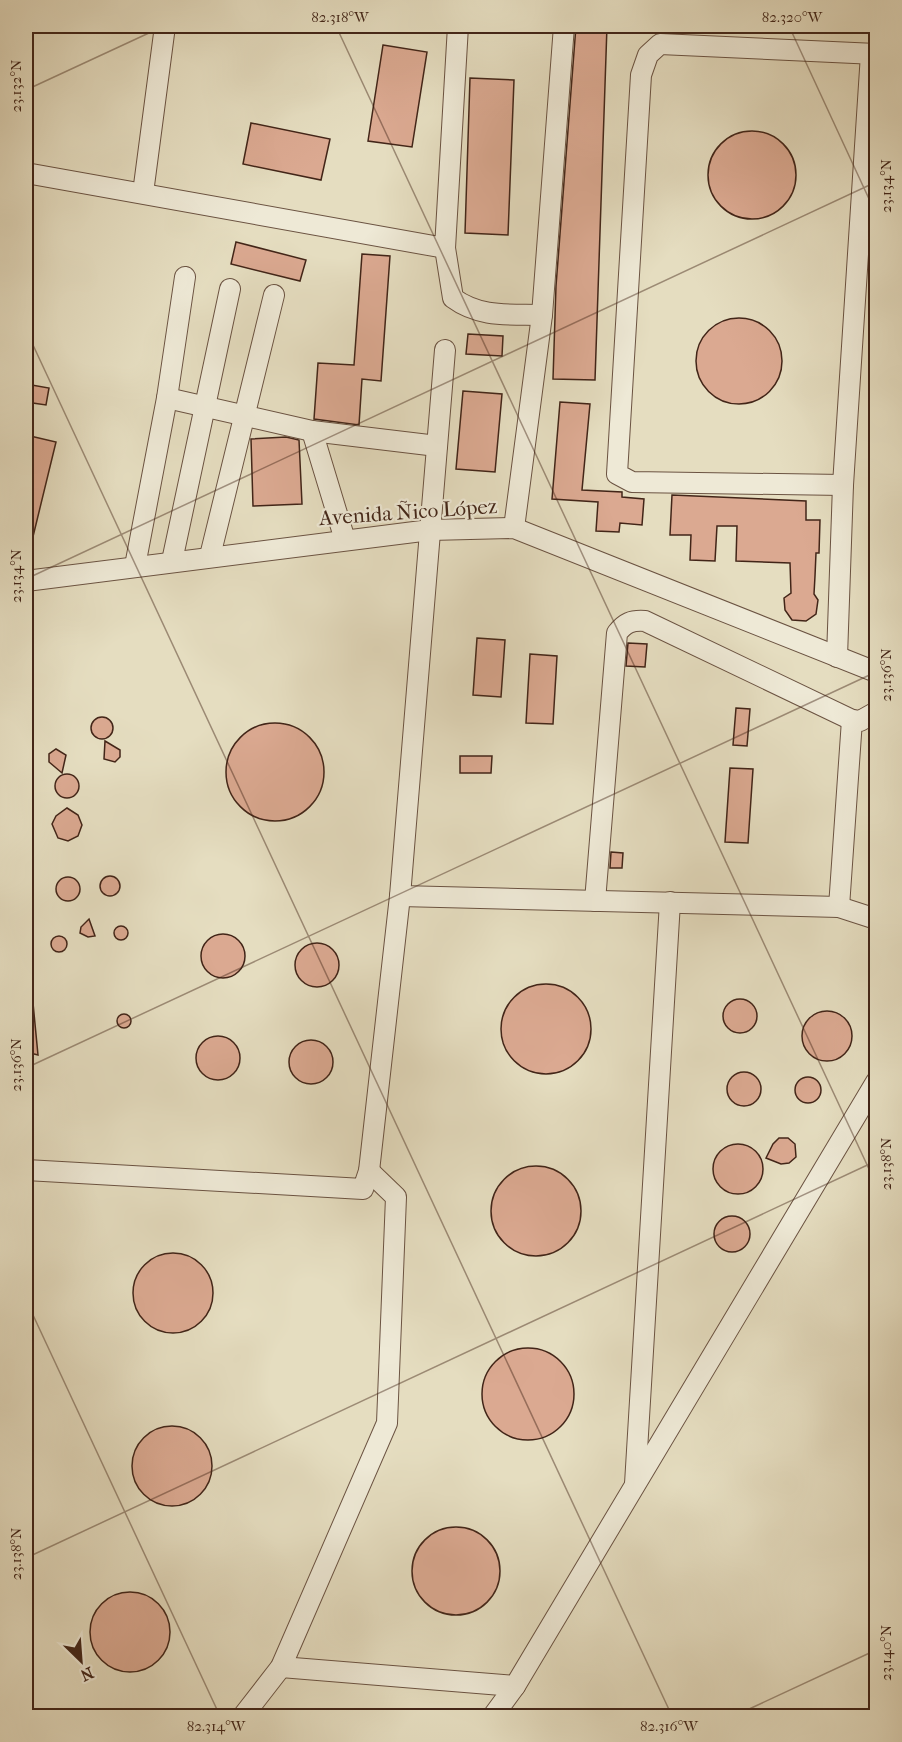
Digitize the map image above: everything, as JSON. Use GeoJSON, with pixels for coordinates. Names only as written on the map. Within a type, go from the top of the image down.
{"type":"FeatureCollection","features":[{"type":"Feature","properties":{"kind":"street"},"geometry":{"type":"LineString","coordinates":[[143,193],[165,26]]}},
{"type":"Feature","properties":{"kind":"street"},"geometry":{"type":"LineString","coordinates":[[458,26],[445,248],[453,297],[467,308],[482,313],[542,315]]}},
{"type":"Feature","properties":{"kind":"street"},"geometry":{"type":"LineString","coordinates":[[514,528],[542,315],[564,26]]}},
{"type":"Feature","properties":{"kind":"street"},"geometry":{"type":"LineString","coordinates":[[837,657],[843,485],[873,54],[660,44],[648,56],[641,75],[616,474],[632,482],[843,485]]}},
{"type":"Feature","properties":{"kind":"street"},"geometry":{"type":"LineString","coordinates":[[26,172],[445,248]]}},
{"type":"Feature","properties":{"kind":"street"},"geometry":{"type":"LineString","coordinates":[[135,566],[167,398],[185,277]]}},
{"type":"Feature","properties":{"kind":"street"},"geometry":{"type":"LineString","coordinates":[[172,561],[230,289]]}},
{"type":"Feature","properties":{"kind":"street"},"geometry":{"type":"LineString","coordinates":[[210,556],[274,295]]}},
{"type":"Feature","properties":{"kind":"street"},"geometry":{"type":"LineString","coordinates":[[26,1170],[363,1189],[369,1171],[400,896],[445,350]]}},
{"type":"Feature","properties":{"kind":"street"},"geometry":{"type":"LineString","coordinates":[[167,398],[312,431],[437,446]]}},
{"type":"Feature","properties":{"kind":"street"},"geometry":{"type":"LineString","coordinates":[[312,431],[345,540]]}},
{"type":"Feature","properties":{"kind":"street","name":"Avenida Ñico López"},"geometry":{"type":"LineString","coordinates":[[26,581],[430,530],[514,528],[876,672]]}},
{"type":"Feature","properties":{"kind":"street"},"geometry":{"type":"LineString","coordinates":[[595,901],[617,633],[624,624],[634,620],[645,621],[852,720],[860,721],[876,712]]}},
{"type":"Feature","properties":{"kind":"street"},"geometry":{"type":"LineString","coordinates":[[839,907],[852,720]]}},
{"type":"Feature","properties":{"kind":"street"},"geometry":{"type":"LineString","coordinates":[[400,896],[839,907],[876,919]]}},
{"type":"Feature","properties":{"kind":"street"},"geometry":{"type":"LineString","coordinates":[[635,1488],[670,902]]}},
{"type":"Feature","properties":{"kind":"street"},"geometry":{"type":"LineString","coordinates":[[493,1716],[515,1686],[635,1488],[876,1082]]}},
{"type":"Feature","properties":{"kind":"street"},"geometry":{"type":"LineString","coordinates":[[243,1716],[281,1666],[387,1423],[396,1197],[369,1171]]}},
{"type":"Feature","properties":{"kind":"street"},"geometry":{"type":"LineString","coordinates":[[281,1666],[515,1686]]}},
{"type":"Feature","properties":{"kind":"building"},"geometry":{"type":"Polygon","coordinates":[[[576,26],[607,26],[595,380],[553,379],[556,286],[576,26]]]}},
{"type":"Feature","properties":{"kind":"building"},"geometry":{"type":"Polygon","coordinates":[[[383,45],[427,52],[412,147],[368,141],[383,45]]]}},
{"type":"Feature","properties":{"kind":"building"},"geometry":{"type":"Polygon","coordinates":[[[470,78],[514,80],[508,235],[465,233],[470,78]]]}},
{"type":"Feature","properties":{"kind":"building"},"geometry":{"type":"Polygon","coordinates":[[[251,123],[330,139],[321,180],[243,164],[251,123]]]}},
{"type":"Feature","properties":{"kind":"building"},"geometry":{"type":"Polygon","coordinates":[[[752,131],[769,134],[783,144],[793,158],[796,175],[793,192],[783,206],[769,216],[752,219],[735,216],[721,206],[711,192],[708,175],[711,158],[721,144],[735,134],[752,131]]]}},
{"type":"Feature","properties":{"kind":"building"},"geometry":{"type":"Polygon","coordinates":[[[236,242],[306,260],[300,281],[231,264],[236,242]]]}},
{"type":"Feature","properties":{"kind":"building"},"geometry":{"type":"Polygon","coordinates":[[[362,254],[390,256],[381,381],[362,379],[359,425],[314,419],[318,363],[354,365],[362,254]]]}},
{"type":"Feature","properties":{"kind":"building"},"geometry":{"type":"Polygon","coordinates":[[[739,318],[763,325],[775,337],[782,361],[775,385],[763,397],[739,404],[715,397],[703,385],[696,361],[703,337],[715,325],[739,318]]]}},
{"type":"Feature","properties":{"kind":"building"},"geometry":{"type":"Polygon","coordinates":[[[468,334],[503,336],[502,356],[466,354],[468,334]]]}},
{"type":"Feature","properties":{"kind":"building"},"geometry":{"type":"Polygon","coordinates":[[[26,384],[49,388],[46,405],[26,402],[26,384]]]}},
{"type":"Feature","properties":{"kind":"building"},"geometry":{"type":"Polygon","coordinates":[[[463,391],[502,394],[495,472],[456,469],[463,391]]]}},
{"type":"Feature","properties":{"kind":"building"},"geometry":{"type":"Polygon","coordinates":[[[560,402],[590,404],[582,490],[622,492],[622,497],[644,499],[642,525],[620,523],[619,532],[596,531],[598,502],[552,499],[560,402]]]}},
{"type":"Feature","properties":{"kind":"building"},"geometry":{"type":"Polygon","coordinates":[[[26,435],[56,442],[30,549],[26,549],[26,435]]]}},
{"type":"Feature","properties":{"kind":"building"},"geometry":{"type":"Polygon","coordinates":[[[286,437],[299,440],[302,504],[253,506],[251,439],[286,437]]]}},
{"type":"Feature","properties":{"kind":"building"},"geometry":{"type":"Polygon","coordinates":[[[672,495],[806,501],[806,520],[820,520],[814,594],[818,600],[816,614],[806,621],[792,620],[785,610],[784,598],[791,593],[790,563],[736,561],[737,526],[717,526],[715,561],[690,560],[691,535],[670,535],[672,495]]]}},
{"type":"Feature","properties":{"kind":"building"},"geometry":{"type":"Polygon","coordinates":[[[477,638],[505,640],[501,697],[473,695],[477,638]]]}},
{"type":"Feature","properties":{"kind":"building"},"geometry":{"type":"Polygon","coordinates":[[[628,643],[647,644],[645,667],[626,666],[628,643]]]}},
{"type":"Feature","properties":{"kind":"building"},"geometry":{"type":"Polygon","coordinates":[[[530,654],[557,656],[553,724],[526,723],[530,654]]]}},
{"type":"Feature","properties":{"kind":"building"},"geometry":{"type":"Polygon","coordinates":[[[736,708],[750,709],[747,746],[733,745],[736,708]]]}},
{"type":"Feature","properties":{"kind":"building"},"geometry":{"type":"Polygon","coordinates":[[[102,717],[110,720],[113,728],[110,736],[102,739],[94,736],[91,728],[94,720],[102,717]]]}},
{"type":"Feature","properties":{"kind":"building"},"geometry":{"type":"Polygon","coordinates":[[[275,723],[294,727],[309,738],[320,753],[324,772],[320,791],[309,806],[294,817],[275,821],[256,817],[241,806],[230,791],[226,772],[230,753],[241,738],[256,727],[275,723]]]}},
{"type":"Feature","properties":{"kind":"building"},"geometry":{"type":"Polygon","coordinates":[[[105,741],[120,750],[120,757],[115,762],[104,759],[105,741]]]}},
{"type":"Feature","properties":{"kind":"building"},"geometry":{"type":"Polygon","coordinates":[[[56,749],[66,755],[62,773],[49,762],[49,754],[56,749]]]}},
{"type":"Feature","properties":{"kind":"building"},"geometry":{"type":"Polygon","coordinates":[[[460,756],[492,756],[491,773],[460,773],[460,756]]]}},
{"type":"Feature","properties":{"kind":"building"},"geometry":{"type":"Polygon","coordinates":[[[730,768],[753,769],[748,843],[725,842],[730,768]]]}},
{"type":"Feature","properties":{"kind":"building"},"geometry":{"type":"Polygon","coordinates":[[[67,774],[72,775],[78,781],[78,791],[72,797],[67,798],[62,797],[56,791],[55,786],[56,781],[62,775],[67,774]]]}},
{"type":"Feature","properties":{"kind":"building"},"geometry":{"type":"Polygon","coordinates":[[[67,808],[78,815],[82,825],[78,836],[68,841],[58,838],[52,824],[56,816],[67,808]]]}},
{"type":"Feature","properties":{"kind":"building"},"geometry":{"type":"Polygon","coordinates":[[[611,852],[623,853],[622,868],[610,868],[611,852]]]}},
{"type":"Feature","properties":{"kind":"building"},"geometry":{"type":"Polygon","coordinates":[[[110,876],[117,879],[120,886],[117,893],[110,896],[103,893],[100,886],[103,879],[110,876]]]}},
{"type":"Feature","properties":{"kind":"building"},"geometry":{"type":"Polygon","coordinates":[[[68,877],[76,881],[80,889],[76,897],[68,901],[60,897],[56,889],[60,881],[68,877]]]}},
{"type":"Feature","properties":{"kind":"building"},"geometry":{"type":"Polygon","coordinates":[[[89,919],[95,936],[88,937],[80,933],[81,927],[89,919]]]}},
{"type":"Feature","properties":{"kind":"building"},"geometry":{"type":"Polygon","coordinates":[[[118,926],[124,926],[128,933],[124,940],[118,940],[114,936],[114,930],[118,926]]]}},
{"type":"Feature","properties":{"kind":"building"},"geometry":{"type":"Polygon","coordinates":[[[223,934],[238,941],[245,956],[238,971],[223,978],[208,971],[201,956],[208,941],[223,934]]]}},
{"type":"Feature","properties":{"kind":"building"},"geometry":{"type":"Polygon","coordinates":[[[56,936],[62,936],[67,944],[65,950],[56,952],[51,947],[51,941],[56,936]]]}},
{"type":"Feature","properties":{"kind":"building"},"geometry":{"type":"Polygon","coordinates":[[[317,943],[332,950],[339,965],[332,980],[317,987],[302,980],[295,965],[302,950],[317,943]]]}},
{"type":"Feature","properties":{"kind":"building"},"geometry":{"type":"Polygon","coordinates":[[[546,984],[563,988],[578,997],[587,1012],[591,1029],[587,1046],[578,1061],[563,1070],[546,1074],[529,1070],[514,1061],[505,1046],[501,1029],[505,1012],[514,997],[529,988],[546,984]]]}},
{"type":"Feature","properties":{"kind":"building"},"geometry":{"type":"Polygon","coordinates":[[[740,999],[752,1004],[757,1016],[752,1028],[740,1033],[728,1028],[723,1016],[728,1004],[740,999]]]}},
{"type":"Feature","properties":{"kind":"building"},"geometry":{"type":"Polygon","coordinates":[[[33,1003],[38,1055],[26,1052],[26,1004],[33,1003]]]}},
{"type":"Feature","properties":{"kind":"building"},"geometry":{"type":"Polygon","coordinates":[[[822,1011],[832,1011],[845,1018],[852,1031],[852,1041],[845,1054],[832,1061],[822,1061],[813,1057],[806,1050],[802,1041],[802,1031],[806,1022],[813,1015],[822,1011]]]}},
{"type":"Feature","properties":{"kind":"building"},"geometry":{"type":"Polygon","coordinates":[[[121,1014],[127,1014],[131,1021],[127,1028],[121,1028],[117,1024],[117,1018],[121,1014]]]}},
{"type":"Feature","properties":{"kind":"building"},"geometry":{"type":"Polygon","coordinates":[[[218,1036],[233,1043],[240,1058],[233,1073],[218,1080],[203,1073],[196,1058],[203,1043],[218,1036]]]}},
{"type":"Feature","properties":{"kind":"building"},"geometry":{"type":"Polygon","coordinates":[[[311,1040],[326,1047],[333,1062],[326,1077],[311,1084],[296,1077],[289,1062],[296,1047],[311,1040]]]}},
{"type":"Feature","properties":{"kind":"building"},"geometry":{"type":"Polygon","coordinates":[[[744,1072],[756,1077],[761,1089],[756,1101],[744,1106],[732,1101],[727,1089],[732,1077],[744,1072]]]}},
{"type":"Feature","properties":{"kind":"building"},"geometry":{"type":"Polygon","coordinates":[[[808,1077],[817,1081],[821,1090],[817,1099],[808,1103],[799,1099],[795,1090],[799,1081],[808,1077]]]}},
{"type":"Feature","properties":{"kind":"building"},"geometry":{"type":"Polygon","coordinates":[[[779,1138],[788,1138],[795,1144],[796,1157],[789,1163],[781,1164],[766,1158],[779,1138]]]}},
{"type":"Feature","properties":{"kind":"building"},"geometry":{"type":"Polygon","coordinates":[[[733,1144],[743,1144],[756,1151],[763,1164],[763,1174],[756,1187],[743,1194],[733,1194],[724,1190],[717,1183],[713,1174],[713,1164],[717,1155],[724,1148],[733,1144]]]}},
{"type":"Feature","properties":{"kind":"building"},"geometry":{"type":"Polygon","coordinates":[[[536,1166],[553,1169],[568,1179],[578,1194],[581,1211],[578,1228],[568,1243],[553,1253],[536,1256],[519,1253],[504,1243],[494,1228],[491,1211],[494,1194],[504,1179],[519,1169],[536,1166]]]}},
{"type":"Feature","properties":{"kind":"building"},"geometry":{"type":"Polygon","coordinates":[[[732,1216],[745,1221],[750,1234],[745,1247],[732,1252],[719,1247],[714,1234],[719,1221],[732,1216]]]}},
{"type":"Feature","properties":{"kind":"building"},"geometry":{"type":"Polygon","coordinates":[[[173,1253],[195,1260],[201,1265],[212,1285],[213,1293],[206,1315],[201,1321],[181,1332],[173,1333],[151,1326],[145,1321],[134,1301],[133,1293],[140,1271],[145,1265],[165,1254],[173,1253]]]}},
{"type":"Feature","properties":{"kind":"building"},"geometry":{"type":"Polygon","coordinates":[[[528,1348],[546,1352],[560,1362],[570,1376],[574,1394],[570,1412],[560,1426],[546,1436],[528,1440],[510,1436],[496,1426],[486,1412],[482,1394],[486,1376],[496,1362],[510,1352],[528,1348]]]}},
{"type":"Feature","properties":{"kind":"building"},"geometry":{"type":"Polygon","coordinates":[[[172,1426],[187,1429],[200,1438],[209,1451],[212,1466],[209,1481],[200,1494],[187,1503],[172,1506],[157,1503],[144,1494],[135,1481],[132,1466],[135,1451],[144,1438],[157,1429],[172,1426]]]}},
{"type":"Feature","properties":{"kind":"building"},"geometry":{"type":"Polygon","coordinates":[[[456,1527],[473,1530],[487,1540],[497,1554],[500,1571],[497,1588],[487,1602],[473,1612],[456,1615],[439,1612],[425,1602],[415,1588],[412,1571],[415,1554],[425,1540],[439,1530],[456,1527]]]}},
{"type":"Feature","properties":{"kind":"building"},"geometry":{"type":"Polygon","coordinates":[[[130,1592],[145,1595],[158,1604],[167,1617],[170,1632],[167,1647],[158,1660],[145,1669],[130,1672],[115,1669],[102,1660],[93,1647],[90,1632],[93,1617],[102,1604],[115,1595],[130,1592]]]}}]}
